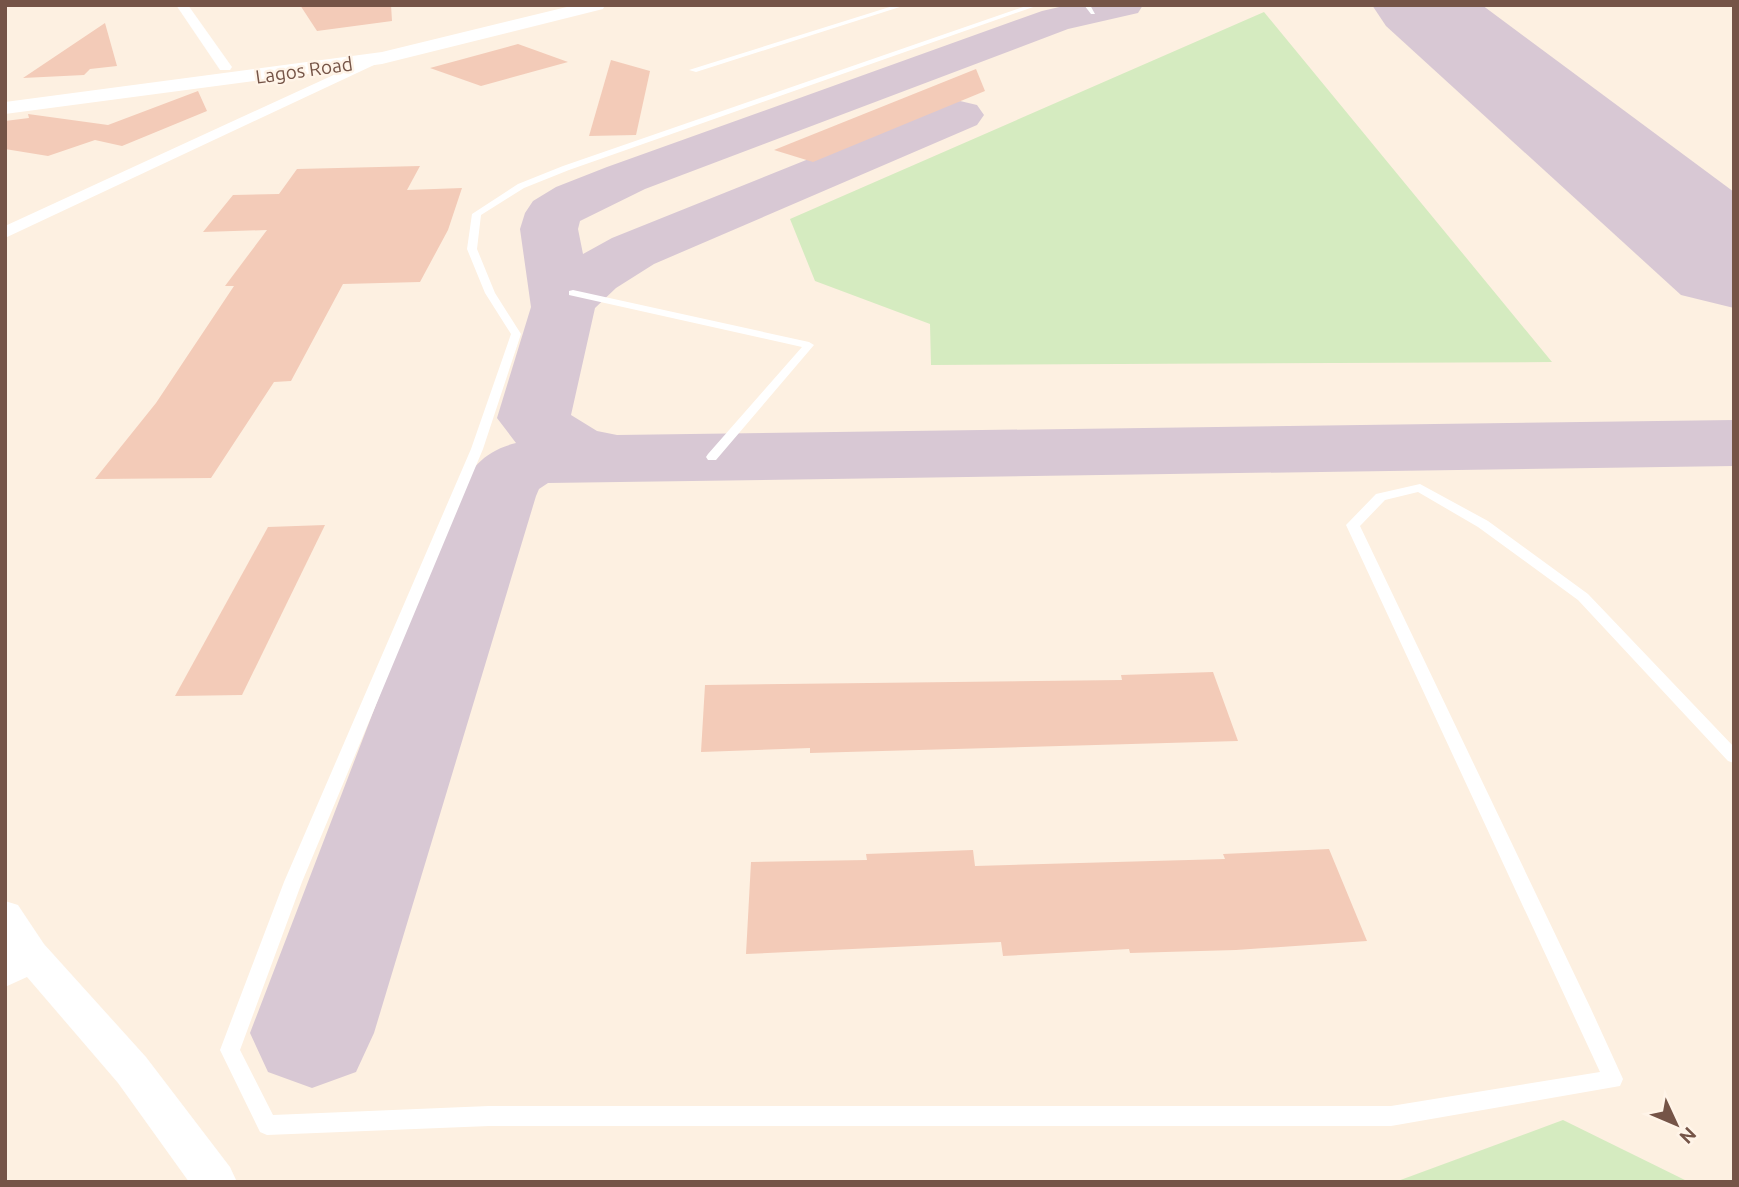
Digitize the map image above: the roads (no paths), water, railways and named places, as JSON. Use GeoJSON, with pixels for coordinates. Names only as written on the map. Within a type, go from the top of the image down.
{"type":"FeatureCollection","features":[{"type":"Feature","properties":{"kind":"main road","name":"Lagos Road"},"geometry":{"type":"LineString","coordinates":[[5,101],[358,56],[572,5]]}},
{"type":"Feature","properties":{"kind":"main road","name":"Lagos Road"},"geometry":{"type":"LineString","coordinates":[[5,108],[382,58],[597,5]]}},
{"type":"Feature","properties":{"kind":"street"},"geometry":{"type":"LineString","coordinates":[[182,5],[225,66]]}},
{"type":"Feature","properties":{"kind":"street"},"geometry":{"type":"LineString","coordinates":[[5,233],[382,58]]}},
{"type":"Feature","properties":{"kind":"street"},"geometry":{"type":"LineString","coordinates":[[5,916],[18,963],[132,1070],[215,1182]]}},
{"type":"Feature","properties":{"kind":"lane"},"geometry":{"type":"LineString","coordinates":[[693,70],[903,5]]}},
{"type":"Feature","properties":{"kind":"lane"},"geometry":{"type":"LineString","coordinates":[[1036,5],[566,168],[521,186],[477,214],[472,249],[491,293],[516,334],[477,449],[293,882],[229,1050],[267,1125],[489,1116],[1391,1116],[1613,1079],[1574,990],[1417,670],[1353,525],[1381,497],[1420,488],[1483,524],[1583,597],[1734,757]]}},
{"type":"Feature","properties":{"kind":"lane"},"geometry":{"type":"LineString","coordinates":[[1087,5],[1093,13]]}},
{"type":"Feature","properties":{"kind":"lane"},"geometry":{"type":"LineString","coordinates":[[573,293],[809,345],[712,457]]}}]}
